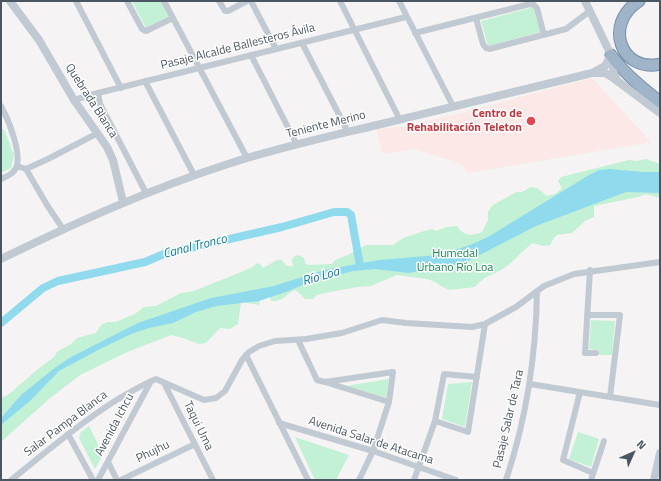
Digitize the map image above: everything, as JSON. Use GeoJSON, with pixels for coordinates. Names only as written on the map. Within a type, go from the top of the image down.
{"type":"FeatureCollection","features":[{"type":"Feature","properties":{"kind":"highway"},"geometry":{"type":"LineString","coordinates":[[639,1],[628,9],[623,18],[619,28],[620,40],[628,55],[636,61],[646,65],[660,64]]}},
{"type":"Feature","properties":{"kind":"highway"},"geometry":{"type":"LineString","coordinates":[[611,55],[632,79],[660,102]]}},
{"type":"Feature","properties":{"kind":"street","name":"Quebrada Blanca"},"geometry":{"type":"LineString","coordinates":[[10,1],[39,40],[74,100],[107,147],[113,160],[123,202]]}},
{"type":"Feature","properties":{"kind":"street"},"geometry":{"type":"LineString","coordinates":[[76,1],[120,88]]}},
{"type":"Feature","properties":{"kind":"street"},"geometry":{"type":"LineString","coordinates":[[127,1],[142,29],[146,31],[173,18]]}},
{"type":"Feature","properties":{"kind":"street"},"geometry":{"type":"LineString","coordinates":[[164,1],[247,158]]}},
{"type":"Feature","properties":{"kind":"street"},"geometry":{"type":"LineString","coordinates":[[219,1],[225,11],[228,11],[247,1]]}},
{"type":"Feature","properties":{"kind":"street"},"geometry":{"type":"LineString","coordinates":[[251,1],[276,49]]}},
{"type":"Feature","properties":{"kind":"street"},"geometry":{"type":"LineString","coordinates":[[340,1],[400,120]]}},
{"type":"Feature","properties":{"kind":"street"},"geometry":{"type":"LineString","coordinates":[[399,1],[453,106]]}},
{"type":"Feature","properties":{"kind":"street"},"geometry":{"type":"LineString","coordinates":[[585,1],[611,55],[614,74],[618,81]]}},
{"type":"Feature","properties":{"kind":"street"},"geometry":{"type":"LineString","coordinates":[[415,33],[530,4],[537,8],[544,35]]}},
{"type":"Feature","properties":{"kind":"street"},"geometry":{"type":"LineString","coordinates":[[476,18],[483,44],[489,49],[566,29],[590,12]]}},
{"type":"Feature","properties":{"kind":"street","name":"Pasaje Alcalde Ballesteros Ávila"},"geometry":{"type":"LineString","coordinates":[[74,100],[406,17]]}},
{"type":"Feature","properties":{"kind":"street"},"geometry":{"type":"LineString","coordinates":[[302,43],[348,132]]}},
{"type":"Feature","properties":{"kind":"street"},"geometry":{"type":"LineString","coordinates":[[251,55],[297,145]]}},
{"type":"Feature","properties":{"kind":"street"},"geometry":{"type":"LineString","coordinates":[[592,73],[605,66],[611,55]]}},
{"type":"Feature","properties":{"kind":"street","name":"Teniente Merino"},"geometry":{"type":"LineString","coordinates":[[1,259],[123,202],[194,175],[247,158],[453,106],[592,73],[605,74],[618,81],[660,113]]}},
{"type":"Feature","properties":{"kind":"street"},"geometry":{"type":"LineString","coordinates":[[145,82],[194,175]]}},
{"type":"Feature","properties":{"kind":"street"},"geometry":{"type":"LineString","coordinates":[[98,93],[100,104],[146,193]]}},
{"type":"Feature","properties":{"kind":"street"},"geometry":{"type":"LineString","coordinates":[[1,108],[11,131],[18,155],[17,166],[14,172],[1,180]]}},
{"type":"Feature","properties":{"kind":"street"},"geometry":{"type":"LineString","coordinates":[[26,169],[98,133]]}},
{"type":"Feature","properties":{"kind":"street"},"geometry":{"type":"LineString","coordinates":[[17,166],[26,169],[63,229]]}},
{"type":"Feature","properties":{"kind":"street"},"geometry":{"type":"LineString","coordinates":[[151,381],[156,379],[204,400],[212,399],[225,391],[246,355],[254,349],[275,340],[298,340],[342,333],[382,320],[472,328],[485,324],[516,307],[544,286],[574,274],[590,270],[660,262]]}},
{"type":"Feature","properties":{"kind":"street"},"geometry":{"type":"LineString","coordinates":[[590,270],[585,353],[596,353]]}},
{"type":"Feature","properties":{"kind":"street","name":"Pasaje Salar de Tara"},"geometry":{"type":"LineString","coordinates":[[506,480],[519,434],[530,384],[536,334],[538,291]]}},
{"type":"Feature","properties":{"kind":"street"},"geometry":{"type":"LineString","coordinates":[[587,315],[620,316],[610,397]]}},
{"type":"Feature","properties":{"kind":"street"},"geometry":{"type":"LineString","coordinates":[[435,420],[468,432],[485,324]]}},
{"type":"Feature","properties":{"kind":"street"},"geometry":{"type":"LineString","coordinates":[[298,340],[317,380],[389,402]]}},
{"type":"Feature","properties":{"kind":"street"},"geometry":{"type":"LineString","coordinates":[[246,355],[308,480]]}},
{"type":"Feature","properties":{"kind":"street"},"geometry":{"type":"LineString","coordinates":[[325,382],[393,372],[389,402],[373,451],[359,480]]}},
{"type":"Feature","properties":{"kind":"street"},"geometry":{"type":"LineString","coordinates":[[414,480],[420,467],[435,420],[444,374],[477,377]]}},
{"type":"Feature","properties":{"kind":"street","name":"Salar Pampa Blanca"},"geometry":{"type":"LineString","coordinates":[[11,480],[93,415],[151,381]]}},
{"type":"Feature","properties":{"kind":"street","name":"Avenida Ichcu"},"geometry":{"type":"LineString","coordinates":[[98,480],[151,381]]}},
{"type":"Feature","properties":{"kind":"street","name":"Taqui Uma"},"geometry":{"type":"LineString","coordinates":[[164,382],[213,480]]}},
{"type":"Feature","properties":{"kind":"street"},"geometry":{"type":"LineString","coordinates":[[530,384],[660,405]]}},
{"type":"Feature","properties":{"kind":"street"},"geometry":{"type":"LineString","coordinates":[[580,392],[563,460],[593,473]]}},
{"type":"Feature","properties":{"kind":"street","name":"Avenida Salar de Atacama"},"geometry":{"type":"LineString","coordinates":[[279,423],[373,451],[456,480]]}},
{"type":"Feature","properties":{"kind":"street"},"geometry":{"type":"LineString","coordinates":[[68,434],[92,480]]}},
{"type":"Feature","properties":{"kind":"street"},"geometry":{"type":"LineString","coordinates":[[591,480],[604,441]]}},
{"type":"Feature","properties":{"kind":"street","name":"Phujhu"},"geometry":{"type":"LineString","coordinates":[[121,480],[195,444]]}},
{"type":"Feature","properties":{"kind":"street"},"geometry":{"type":"LineString","coordinates":[[654,480],[660,453]]}},
{"type":"Feature","properties":{"kind":"street"},"geometry":{"type":"LineString","coordinates":[[108,462],[117,480]]}},
{"type":"Feature","properties":{"kind":"shaded area","name":"Centro de Rehabilitación Teleton"},"geometry":{"type":"Polygon","coordinates":[[[592,78],[651,142],[468,173],[460,163],[414,149],[383,154],[376,129],[403,127],[592,78]]]}},
{"type":"Feature","properties":{"kind":"green space"},"geometry":{"type":"Polygon","coordinates":[[[132,1],[162,1],[170,16],[146,28],[132,1]]]}},
{"type":"Feature","properties":{"kind":"green space"},"geometry":{"type":"Polygon","coordinates":[[[534,7],[541,32],[488,46],[481,21],[534,7]]]}},
{"type":"Feature","properties":{"kind":"green space"},"geometry":{"type":"Polygon","coordinates":[[[1,128],[5,131],[14,155],[11,168],[1,173],[1,128]]]}},
{"type":"Feature","properties":{"kind":"green space","name":"Humedal Urbano Río Loa"},"geometry":{"type":"Polygon","coordinates":[[[646,159],[660,164],[660,198],[646,194],[594,206],[594,217],[585,221],[572,233],[557,235],[550,245],[543,246],[533,243],[508,265],[485,278],[475,287],[449,290],[427,279],[397,275],[371,286],[330,292],[317,295],[313,299],[305,299],[296,290],[276,301],[271,301],[269,296],[259,298],[260,305],[241,302],[238,324],[230,329],[220,328],[206,343],[199,344],[171,335],[125,353],[80,375],[49,399],[1,442],[1,398],[8,395],[54,357],[57,352],[71,344],[77,338],[96,333],[101,325],[123,319],[135,314],[144,307],[156,306],[181,293],[194,291],[251,268],[259,263],[263,268],[277,260],[282,260],[286,265],[293,266],[293,257],[299,255],[304,258],[305,263],[308,265],[332,264],[335,260],[366,245],[393,245],[403,238],[432,229],[436,231],[447,227],[457,226],[468,235],[482,232],[488,220],[488,212],[492,206],[517,192],[522,192],[531,187],[537,188],[547,196],[555,194],[562,188],[558,181],[561,177],[629,160],[636,161],[646,159]]]}},
{"type":"Feature","properties":{"kind":"green space"},"geometry":{"type":"Polygon","coordinates":[[[591,320],[615,321],[612,355],[599,355],[599,350],[589,349],[591,320]]]}},
{"type":"Feature","properties":{"kind":"green space"},"geometry":{"type":"Polygon","coordinates":[[[389,379],[386,398],[346,386],[389,379]]]}},
{"type":"Feature","properties":{"kind":"green space"},"geometry":{"type":"Polygon","coordinates":[[[472,382],[465,427],[442,419],[448,384],[472,382]]]}},
{"type":"Feature","properties":{"kind":"green space"},"geometry":{"type":"Polygon","coordinates":[[[89,426],[103,455],[95,469],[79,438],[81,432],[89,426]]]}},
{"type":"Feature","properties":{"kind":"green space"},"geometry":{"type":"Polygon","coordinates":[[[578,432],[599,439],[591,467],[569,459],[578,432]]]}},
{"type":"Feature","properties":{"kind":"green space"},"geometry":{"type":"Polygon","coordinates":[[[295,437],[349,455],[336,480],[315,480],[295,437]]]}},
{"type":"Feature","properties":{"kind":"water","name":"Río Loa"},"geometry":{"type":"Polygon","coordinates":[[[609,169],[660,172],[660,193],[626,192],[536,226],[470,260],[448,267],[409,273],[375,269],[353,271],[310,282],[259,301],[216,306],[196,312],[173,323],[149,328],[131,334],[59,371],[30,401],[1,425],[1,418],[21,395],[56,367],[71,357],[138,323],[211,298],[274,286],[324,270],[379,260],[439,255],[470,245],[488,237],[589,175],[599,170],[609,169]]]}},
{"type":"Feature","properties":{"kind":"waterway","name":"Canal Tronco"},"geometry":{"type":"LineString","coordinates":[[1,323],[43,288],[58,281],[145,262],[164,254],[282,227],[334,212],[347,212],[351,215],[360,266]]}},
{"type":"Feature","properties":{"kind":"place","name":"Centro de Rehabilitación Teleton"},"geometry":{"type":"Point","coordinates":[531,121]}}]}
